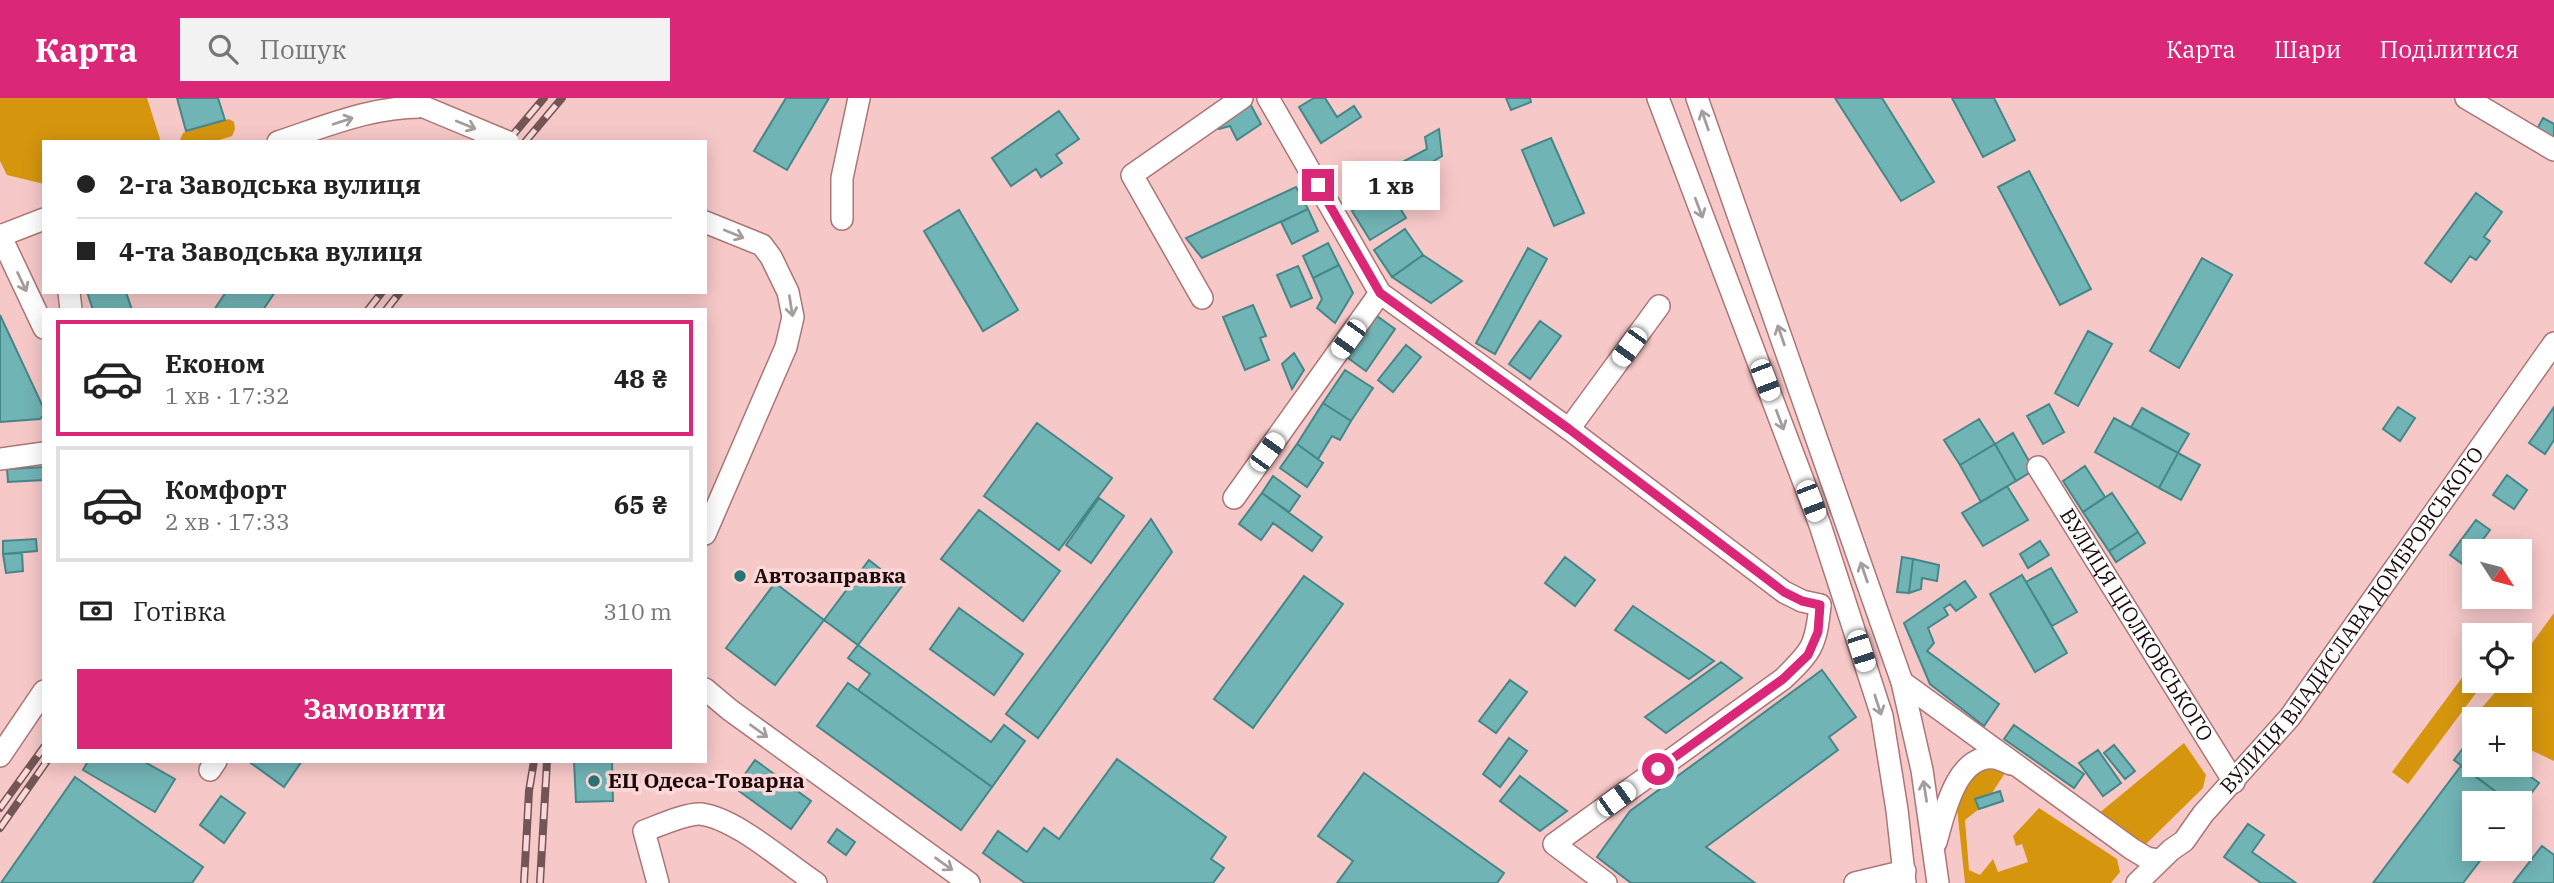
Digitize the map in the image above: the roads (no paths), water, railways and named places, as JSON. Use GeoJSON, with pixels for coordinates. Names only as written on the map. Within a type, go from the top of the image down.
{"type":"FeatureCollection","features":[{"type":"Feature","properties":{"kind":"street"},"geometry":{"type":"LineString","coordinates":[[842,219],[842,178],[859,98]]}},
{"type":"Feature","properties":{"kind":"street"},"geometry":{"type":"LineString","coordinates":[[1202,298],[1132,175],[1242,98]]}},
{"type":"Feature","properties":{"kind":"street"},"geometry":{"type":"LineString","coordinates":[[1268,98],[1380,293],[1569,429],[1784,592],[1802,601],[1820,605]]}},
{"type":"Feature","properties":{"kind":"street"},"geometry":{"type":"LineString","coordinates":[[1658,98],[1820,525],[1882,716],[1905,877],[1855,883]]}},
{"type":"Feature","properties":{"kind":"street"},"geometry":{"type":"LineString","coordinates":[[1697,98],[1902,682],[1922,770],[1938,883]]}},
{"type":"Feature","properties":{"kind":"street"},"geometry":{"type":"LineString","coordinates":[[2466,98],[2554,150]]}},
{"type":"Feature","properties":{"kind":"street"},"geometry":{"type":"LineString","coordinates":[[284,140],[372,111],[400,107],[424,107],[503,140]]}},
{"type":"Feature","properties":{"kind":"street"},"geometry":{"type":"LineString","coordinates":[[42,220],[0,235],[42,324]]}},
{"type":"Feature","properties":{"kind":"street"},"geometry":{"type":"LineString","coordinates":[[707,223],[762,245],[780,270],[793,317],[786,347],[707,529]]}},
{"type":"Feature","properties":{"kind":"street"},"geometry":{"type":"LineString","coordinates":[[1234,498],[1380,293]]}},
{"type":"Feature","properties":{"kind":"street"},"geometry":{"type":"LineString","coordinates":[[1569,429],[1659,306]]}},
{"type":"Feature","properties":{"kind":"street","name":"ВУЛИЦЯ ВЛАДИСЛАВА ДОМБРОВСЬКОГО"},"geometry":{"type":"LineString","coordinates":[[2137,883],[2159,860],[2184,841],[2203,814],[2290,716],[2554,343]]}},
{"type":"Feature","properties":{"kind":"street"},"geometry":{"type":"LineString","coordinates":[[0,459],[42,453]]}},
{"type":"Feature","properties":{"kind":"street","name":"ВУЛИЦЯ ЦІОЛКОВСЬКОГО"},"geometry":{"type":"LineString","coordinates":[[2038,467],[2234,782]]}},
{"type":"Feature","properties":{"kind":"street"},"geometry":{"type":"LineString","coordinates":[[1606,883],[1554,844],[1783,679],[1808,655],[1818,632],[1820,605],[1840,588]]}},
{"type":"Feature","properties":{"kind":"street"},"geometry":{"type":"LineString","coordinates":[[1902,682],[2137,853],[2159,860]]}},
{"type":"Feature","properties":{"kind":"street"},"geometry":{"type":"LineString","coordinates":[[707,691],[969,883]]}},
{"type":"Feature","properties":{"kind":"street"},"geometry":{"type":"LineString","coordinates":[[0,755],[42,694]]}},
{"type":"Feature","properties":{"kind":"street"},"geometry":{"type":"LineString","coordinates":[[1934,848],[1955,785],[1963,770],[1993,758],[2012,764]]}},
{"type":"Feature","properties":{"kind":"street"},"geometry":{"type":"LineString","coordinates":[[658,883],[644,831],[672,820],[699,814],[733,824],[816,883]]}},
{"type":"Feature","properties":{"kind":"railway"},"geometry":{"type":"LineString","coordinates":[[509,140],[544,98]]}},
{"type":"Feature","properties":{"kind":"railway"},"geometry":{"type":"LineString","coordinates":[[527,140],[562,98]]}},
{"type":"Feature","properties":{"kind":"railway"},"geometry":{"type":"LineString","coordinates":[[370,308],[380,294]]}},
{"type":"Feature","properties":{"kind":"railway"},"geometry":{"type":"LineString","coordinates":[[388,308],[398,294]]}},
{"type":"Feature","properties":{"kind":"railway"},"geometry":{"type":"LineString","coordinates":[[0,808],[42,750]]}},
{"type":"Feature","properties":{"kind":"railway"},"geometry":{"type":"LineString","coordinates":[[0,828],[46,763]]}},
{"type":"Feature","properties":{"kind":"railway"},"geometry":{"type":"LineString","coordinates":[[524,883],[529,791],[534,763]]}},
{"type":"Feature","properties":{"kind":"railway"},"geometry":{"type":"LineString","coordinates":[[540,883],[547,763]]}},
{"type":"Feature","properties":{"kind":"place","name":"Автозаправка"},"geometry":{"type":"Point","coordinates":[740,576]}},
{"type":"Feature","properties":{"kind":"place","name":"ЕЦ Одеса-Товарна"},"geometry":{"type":"Point","coordinates":[594,781]}}]}
